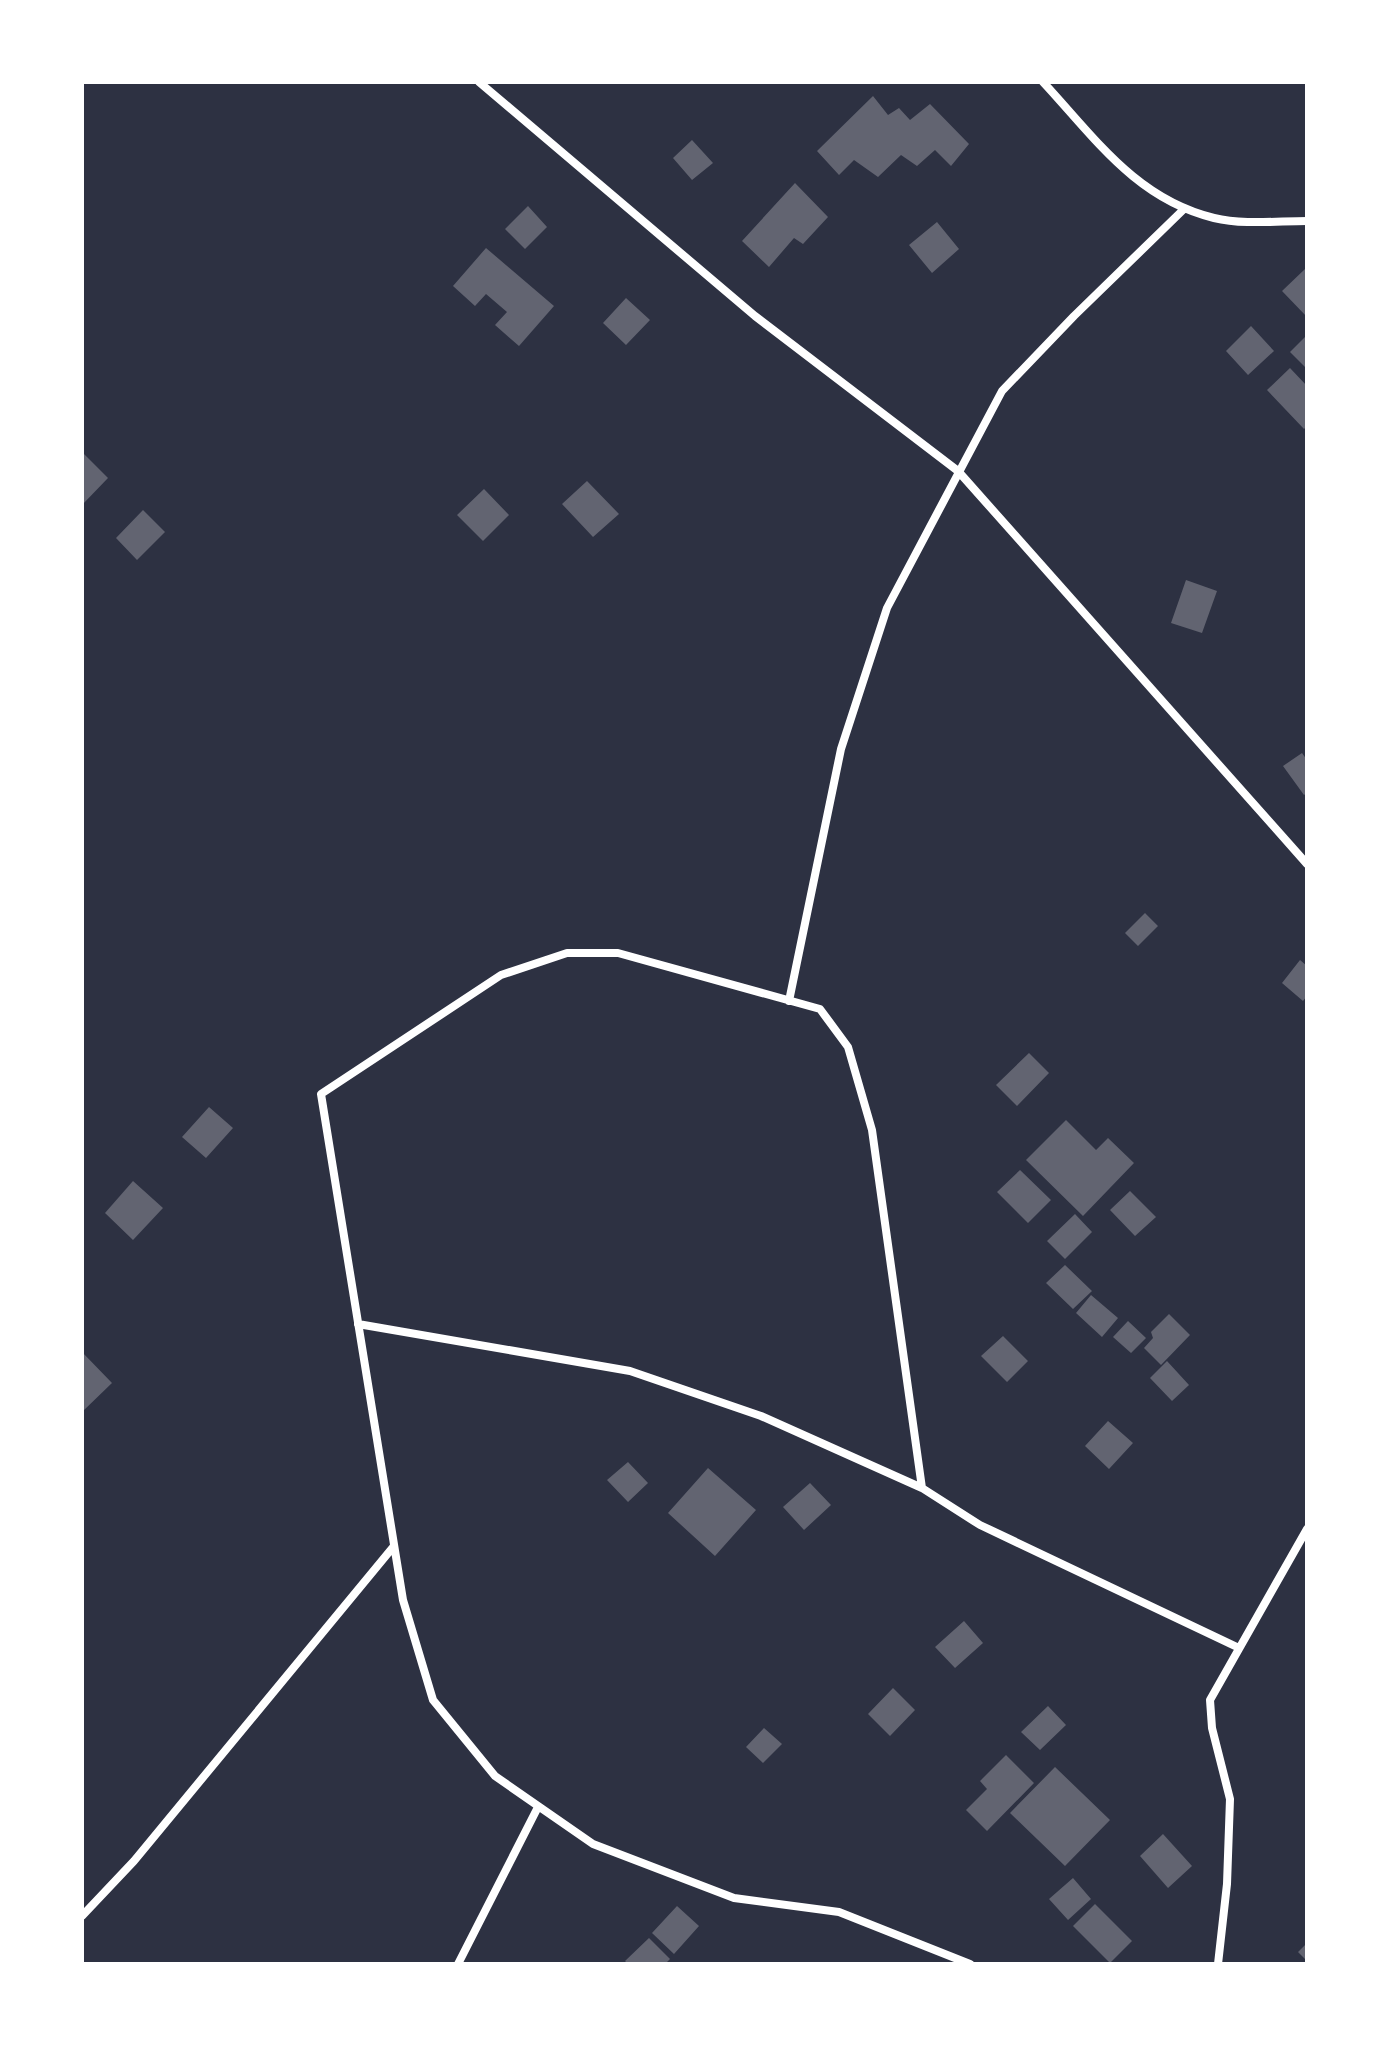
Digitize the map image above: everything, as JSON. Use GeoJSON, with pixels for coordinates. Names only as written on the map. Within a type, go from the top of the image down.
{"type":"FeatureCollection","features":[{"type":"Feature","properties":{"kind":"street"},"geometry":{"type":"LineString","coordinates":[[479,82],[755,316],[958,471],[1307,864]]}},
{"type":"Feature","properties":{"kind":"street"},"geometry":{"type":"LineString","coordinates":[[1043,82],[1126,173],[1153,193],[1184,209],[1217,219],[1307,221]]}},
{"type":"Feature","properties":{"kind":"street"},"geometry":{"type":"LineString","coordinates":[[789,1001],[841,749],[887,608],[1002,391],[1184,209]]}},
{"type":"Feature","properties":{"kind":"street"},"geometry":{"type":"LineString","coordinates":[[922,1488],[872,1130],[848,1047],[820,1009],[618,953],[567,953],[501,975],[321,1094],[403,1600],[433,1700],[495,1776],[593,1844],[734,1898],[839,1912],[970,1964]]}},
{"type":"Feature","properties":{"kind":"street"},"geometry":{"type":"LineString","coordinates":[[358,1324],[630,1371],[761,1416],[922,1488],[980,1525],[1237,1647]]}},
{"type":"Feature","properties":{"kind":"street"},"geometry":{"type":"LineString","coordinates":[[1217,1964],[1227,1884],[1230,1799],[1212,1728],[1210,1700],[1237,1647],[1307,1529]]}},
{"type":"Feature","properties":{"kind":"street"},"geometry":{"type":"LineString","coordinates":[[82,1916],[134,1861],[394,1546]]}},
{"type":"Feature","properties":{"kind":"street"},"geometry":{"type":"LineString","coordinates":[[458,1964],[538,1807]]}},
{"type":"Feature","properties":{"kind":"building"},"geometry":{"type":"Polygon","coordinates":[[[873,96],[888,115],[899,108],[910,120],[930,104],[969,144],[951,166],[935,150],[917,166],[901,155],[878,177],[854,160],[839,175],[817,151],[873,96]]]}},
{"type":"Feature","properties":{"kind":"building"},"geometry":{"type":"Polygon","coordinates":[[[692,140],[713,163],[692,180],[673,158],[692,140]]]}},
{"type":"Feature","properties":{"kind":"building"},"geometry":{"type":"Polygon","coordinates":[[[795,183],[828,217],[803,244],[794,238],[769,267],[742,241],[795,183]]]}},
{"type":"Feature","properties":{"kind":"building"},"geometry":{"type":"Polygon","coordinates":[[[528,206],[547,227],[525,249],[505,229],[528,206]]]}},
{"type":"Feature","properties":{"kind":"building"},"geometry":{"type":"Polygon","coordinates":[[[937,222],[959,249],[932,273],[909,245],[937,222]]]}},
{"type":"Feature","properties":{"kind":"building"},"geometry":{"type":"Polygon","coordinates":[[[486,248],[554,306],[519,346],[495,325],[507,312],[486,294],[475,306],[453,286],[486,248]]]}},
{"type":"Feature","properties":{"kind":"building"},"geometry":{"type":"Polygon","coordinates":[[[1305,269],[1307,271],[1307,317],[1282,291],[1305,269]]]}},
{"type":"Feature","properties":{"kind":"building"},"geometry":{"type":"Polygon","coordinates":[[[626,298],[650,320],[626,345],[603,323],[626,298]]]}},
{"type":"Feature","properties":{"kind":"building"},"geometry":{"type":"Polygon","coordinates":[[[1251,326],[1274,351],[1248,375],[1226,351],[1251,326]]]}},
{"type":"Feature","properties":{"kind":"building"},"geometry":{"type":"Polygon","coordinates":[[[1307,335],[1307,369],[1290,352],[1307,335]]]}},
{"type":"Feature","properties":{"kind":"building"},"geometry":{"type":"Polygon","coordinates":[[[1290,368],[1307,386],[1307,426],[1304,429],[1267,390],[1290,368]]]}},
{"type":"Feature","properties":{"kind":"building"},"geometry":{"type":"Polygon","coordinates":[[[82,452],[108,478],[82,505],[82,452]]]}},
{"type":"Feature","properties":{"kind":"building"},"geometry":{"type":"Polygon","coordinates":[[[587,481],[619,514],[593,537],[562,504],[587,481]]]}},
{"type":"Feature","properties":{"kind":"building"},"geometry":{"type":"Polygon","coordinates":[[[484,489],[509,515],[483,541],[457,515],[484,489]]]}},
{"type":"Feature","properties":{"kind":"building"},"geometry":{"type":"Polygon","coordinates":[[[143,510],[165,532],[137,560],[116,538],[143,510]]]}},
{"type":"Feature","properties":{"kind":"building"},"geometry":{"type":"Polygon","coordinates":[[[1186,580],[1217,591],[1202,633],[1171,623],[1186,580]]]}},
{"type":"Feature","properties":{"kind":"building"},"geometry":{"type":"Polygon","coordinates":[[[1302,753],[1307,760],[1307,793],[1304,795],[1283,766],[1302,753]]]}},
{"type":"Feature","properties":{"kind":"building"},"geometry":{"type":"Polygon","coordinates":[[[1145,913],[1158,926],[1138,946],[1125,933],[1145,913]]]}},
{"type":"Feature","properties":{"kind":"building"},"geometry":{"type":"Polygon","coordinates":[[[1300,960],[1307,966],[1307,996],[1303,1001],[1282,983],[1300,960]]]}},
{"type":"Feature","properties":{"kind":"building"},"geometry":{"type":"Polygon","coordinates":[[[1029,1053],[1049,1073],[1017,1106],[996,1085],[1029,1053]]]}},
{"type":"Feature","properties":{"kind":"building"},"geometry":{"type":"Polygon","coordinates":[[[209,1107],[233,1128],[206,1158],[182,1137],[209,1107]]]}},
{"type":"Feature","properties":{"kind":"building"},"geometry":{"type":"Polygon","coordinates":[[[1066,1120],[1096,1150],[1108,1138],[1134,1163],[1083,1216],[1026,1160],[1066,1120]]]}},
{"type":"Feature","properties":{"kind":"building"},"geometry":{"type":"Polygon","coordinates":[[[1020,1170],[1051,1200],[1028,1223],[997,1192],[1020,1170]]]}},
{"type":"Feature","properties":{"kind":"building"},"geometry":{"type":"Polygon","coordinates":[[[133,1181],[163,1208],[133,1240],[105,1213],[133,1181]]]}},
{"type":"Feature","properties":{"kind":"building"},"geometry":{"type":"Polygon","coordinates":[[[1130,1191],[1156,1217],[1135,1236],[1110,1210],[1130,1191]]]}},
{"type":"Feature","properties":{"kind":"building"},"geometry":{"type":"Polygon","coordinates":[[[1075,1214],[1092,1232],[1065,1259],[1047,1241],[1075,1214]]]}},
{"type":"Feature","properties":{"kind":"building"},"geometry":{"type":"Polygon","coordinates":[[[1065,1265],[1092,1291],[1073,1309],[1046,1283],[1065,1265]]]}},
{"type":"Feature","properties":{"kind":"building"},"geometry":{"type":"Polygon","coordinates":[[[1091,1295],[1118,1318],[1102,1337],[1076,1313],[1091,1295]]]}},
{"type":"Feature","properties":{"kind":"building"},"geometry":{"type":"Polygon","coordinates":[[[1169,1314],[1190,1335],[1161,1365],[1144,1348],[1153,1338],[1151,1332],[1169,1314]]]}},
{"type":"Feature","properties":{"kind":"building"},"geometry":{"type":"Polygon","coordinates":[[[1128,1321],[1146,1338],[1131,1353],[1113,1337],[1128,1321]]]}},
{"type":"Feature","properties":{"kind":"building"},"geometry":{"type":"Polygon","coordinates":[[[1003,1336],[1028,1361],[1007,1382],[981,1356],[1003,1336]]]}},
{"type":"Feature","properties":{"kind":"building"},"geometry":{"type":"Polygon","coordinates":[[[82,1352],[112,1383],[82,1412],[82,1352]]]}},
{"type":"Feature","properties":{"kind":"building"},"geometry":{"type":"Polygon","coordinates":[[[1167,1361],[1189,1385],[1172,1401],[1150,1378],[1167,1361]]]}},
{"type":"Feature","properties":{"kind":"building"},"geometry":{"type":"Polygon","coordinates":[[[1108,1421],[1133,1443],[1109,1469],[1085,1446],[1108,1421]]]}},
{"type":"Feature","properties":{"kind":"building"},"geometry":{"type":"Polygon","coordinates":[[[628,1462],[648,1483],[628,1502],[607,1480],[628,1462]]]}},
{"type":"Feature","properties":{"kind":"building"},"geometry":{"type":"Polygon","coordinates":[[[708,1468],[756,1510],[715,1556],[668,1513],[708,1468]]]}},
{"type":"Feature","properties":{"kind":"building"},"geometry":{"type":"Polygon","coordinates":[[[810,1483],[831,1505],[804,1530],[783,1507],[810,1483]]]}},
{"type":"Feature","properties":{"kind":"building"},"geometry":{"type":"Polygon","coordinates":[[[964,1621],[983,1643],[955,1668],[935,1647],[964,1621]]]}},
{"type":"Feature","properties":{"kind":"building"},"geometry":{"type":"Polygon","coordinates":[[[893,1688],[915,1710],[890,1736],[868,1714],[893,1688]]]}},
{"type":"Feature","properties":{"kind":"building"},"geometry":{"type":"Polygon","coordinates":[[[1048,1706],[1066,1725],[1040,1750],[1021,1732],[1048,1706]]]}},
{"type":"Feature","properties":{"kind":"building"},"geometry":{"type":"Polygon","coordinates":[[[764,1728],[782,1744],[763,1763],[746,1747],[764,1728]]]}},
{"type":"Feature","properties":{"kind":"building"},"geometry":{"type":"Polygon","coordinates":[[[1006,1755],[1034,1783],[987,1831],[966,1810],[987,1789],[980,1781],[1006,1755]]]}},
{"type":"Feature","properties":{"kind":"building"},"geometry":{"type":"Polygon","coordinates":[[[1055,1767],[1110,1820],[1065,1866],[1010,1813],[1055,1767]]]}},
{"type":"Feature","properties":{"kind":"building"},"geometry":{"type":"Polygon","coordinates":[[[1163,1834],[1192,1866],[1168,1888],[1140,1856],[1163,1834]]]}},
{"type":"Feature","properties":{"kind":"building"},"geometry":{"type":"Polygon","coordinates":[[[1073,1878],[1091,1899],[1068,1920],[1049,1899],[1073,1878]]]}},
{"type":"Feature","properties":{"kind":"building"},"geometry":{"type":"Polygon","coordinates":[[[1095,1904],[1132,1941],[1110,1963],[1073,1926],[1095,1904]]]}},
{"type":"Feature","properties":{"kind":"building"},"geometry":{"type":"Polygon","coordinates":[[[677,1906],[699,1926],[674,1954],[652,1933],[677,1906]]]}},
{"type":"Feature","properties":{"kind":"building"},"geometry":{"type":"Polygon","coordinates":[[[649,1938],[670,1959],[665,1964],[628,1964],[625,1961],[649,1938]]]}},
{"type":"Feature","properties":{"kind":"building"},"geometry":{"type":"Polygon","coordinates":[[[1307,1943],[1307,1961],[1298,1952],[1307,1943]]]}}]}
